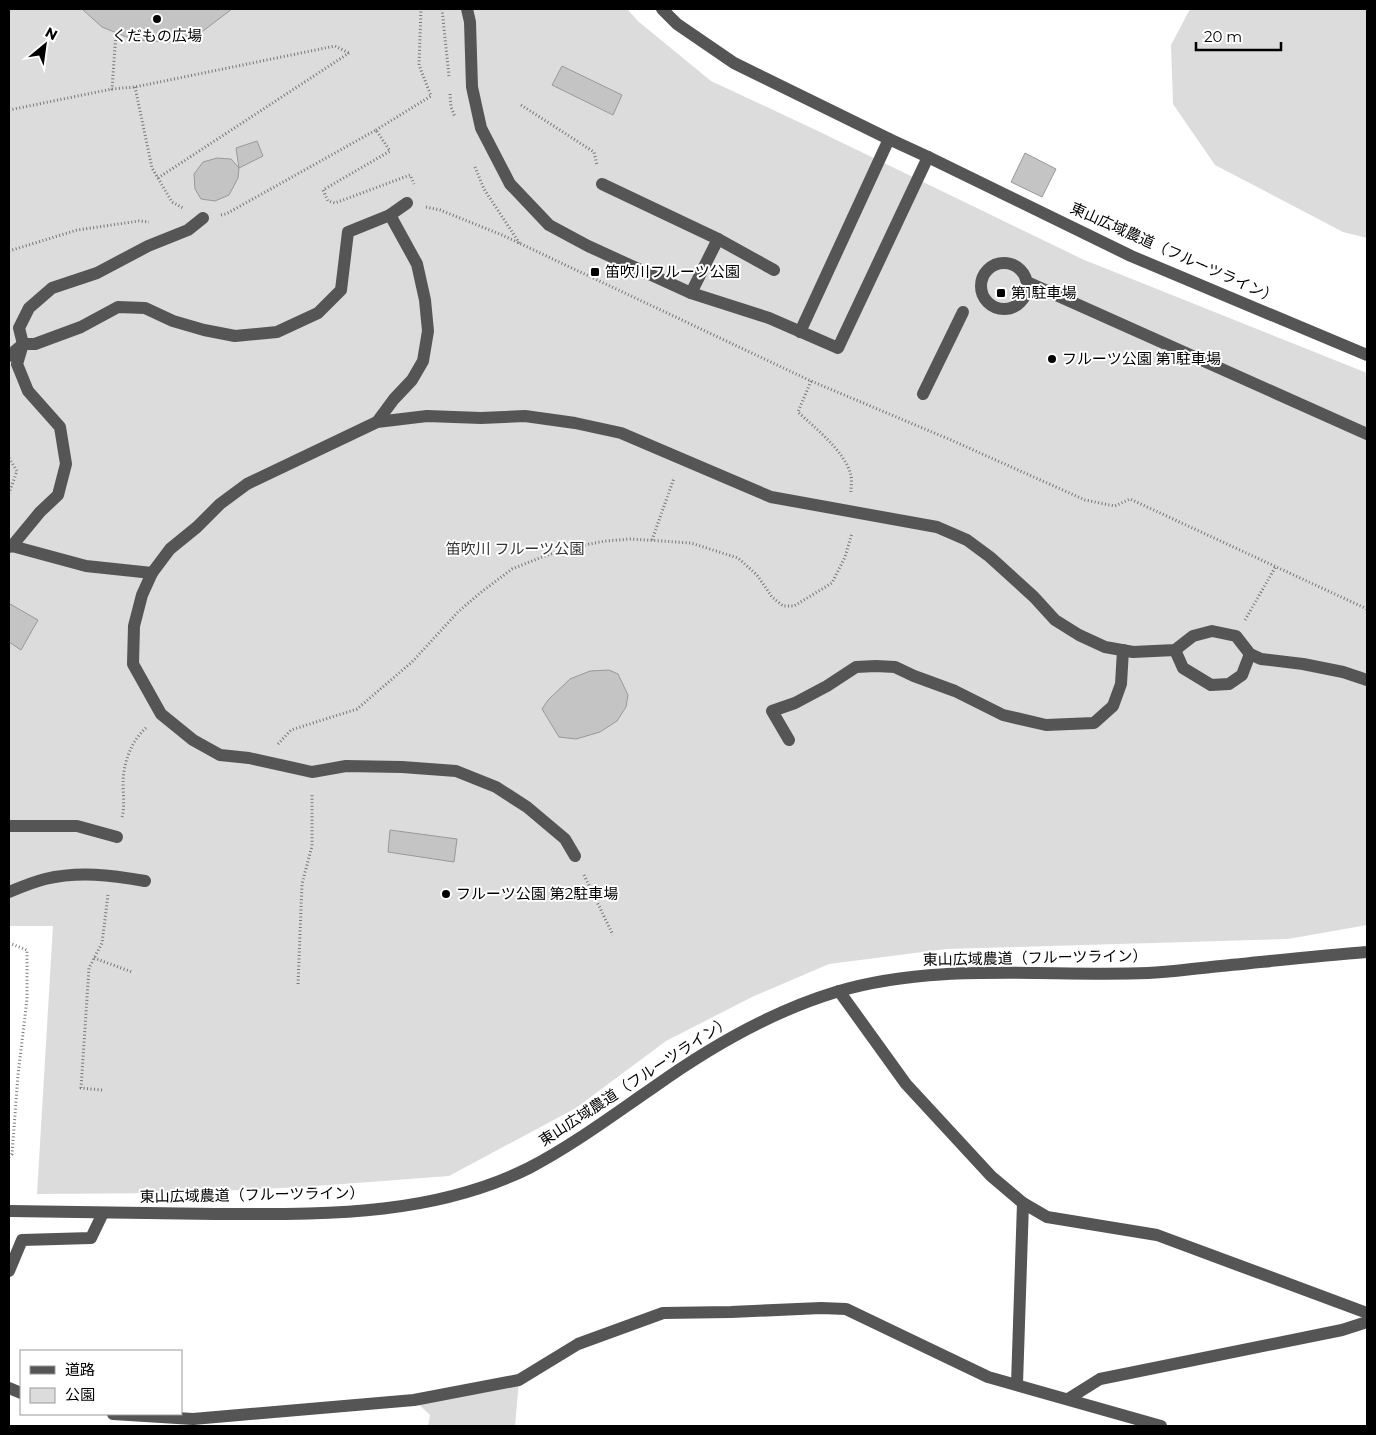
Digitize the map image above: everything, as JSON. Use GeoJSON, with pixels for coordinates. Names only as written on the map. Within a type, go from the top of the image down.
{"type":"FeatureCollection","features":[{"type":"Feature","properties":{"kind":"street"},"geometry":{"type":"LineString","coordinates":[[467,9],[470,22],[472,87],[480,128],[510,184],[550,225],[588,246],[691,292],[769,318],[838,348],[928,157]]}},
{"type":"Feature","properties":{"kind":"street","name":"東山広域農道（フルーツライン）"},"geometry":{"type":"LineString","coordinates":[[662,9],[678,24],[734,63],[1131,256],[1367,355]]}},
{"type":"Feature","properties":{"kind":"street"},"geometry":{"type":"LineString","coordinates":[[800,332],[889,139]]}},
{"type":"Feature","properties":{"kind":"street"},"geometry":{"type":"LineString","coordinates":[[602,184],[718,240],[774,270]]}},
{"type":"Feature","properties":{"kind":"street"},"geometry":{"type":"LineString","coordinates":[[9,356],[23,344],[36,344],[81,327],[118,307],[145,308],[173,321],[235,336],[277,332],[318,313],[341,290],[348,232],[390,215],[407,204]]}},
{"type":"Feature","properties":{"kind":"street"},"geometry":{"type":"LineString","coordinates":[[377,422],[394,399],[412,380],[423,361],[428,331],[425,300],[417,264],[390,215]]}},
{"type":"Feature","properties":{"kind":"street"},"geometry":{"type":"LineString","coordinates":[[152,574],[86,566],[11,546],[40,512],[58,495],[66,464],[60,427],[28,391],[17,364],[23,344],[19,328],[29,308],[52,288],[97,273],[148,246],[188,230],[203,218]]}},
{"type":"Feature","properties":{"kind":"street"},"geometry":{"type":"LineString","coordinates":[[691,292],[718,240]]}},
{"type":"Feature","properties":{"kind":"street"},"geometry":{"type":"LineString","coordinates":[[1027,282],[1367,434]]}},
{"type":"Feature","properties":{"kind":"street"},"geometry":{"type":"LineString","coordinates":[[923,394],[963,312]]}},
{"type":"Feature","properties":{"kind":"street"},"geometry":{"type":"LineString","coordinates":[[575,856],[565,839],[527,807],[496,787],[456,772],[402,767],[346,766],[312,772],[249,758],[220,755],[193,740],[161,714],[133,664],[134,626],[142,595],[152,574],[170,548],[197,527],[220,504],[247,484],[377,422],[427,416],[482,418],[525,416],[575,423],[621,433],[771,497],[937,528],[967,540],[990,557],[1055,620],[1079,635],[1105,646],[1133,652],[1175,650],[1193,636],[1212,631],[1236,636],[1250,654],[1261,659],[1303,664],[1343,672],[1367,680]]}},
{"type":"Feature","properties":{"kind":"street"},"geometry":{"type":"LineString","coordinates":[[789,740],[772,711],[794,703],[827,686],[856,667],[895,667],[956,691],[1004,715],[1046,725],[1094,723],[1113,706],[1121,684],[1122,650]]}},
{"type":"Feature","properties":{"kind":"street"},"geometry":{"type":"LineString","coordinates":[[1175,650],[1183,668],[1211,685],[1229,684],[1242,675],[1250,654]]}},
{"type":"Feature","properties":{"kind":"street"},"geometry":{"type":"LineString","coordinates":[[9,826],[77,826],[117,837]]}},
{"type":"Feature","properties":{"kind":"street"},"geometry":{"type":"LineString","coordinates":[[9,892],[46,879],[88,874],[111,875],[145,881]]}},
{"type":"Feature","properties":{"kind":"street","name":"東山広域農道（フルーツライン）"},"geometry":{"type":"LineString","coordinates":[[9,1211],[353,1213],[426,1203],[479,1188],[527,1169],[588,1134],[715,1046],[780,1012],[839,990],[892,979],[938,974],[1149,973],[1367,952]]}},
{"type":"Feature","properties":{"kind":"street"},"geometry":{"type":"LineString","coordinates":[[839,990],[906,1084],[991,1176],[1023,1203],[1047,1218],[1157,1235],[1367,1313]]}},
{"type":"Feature","properties":{"kind":"street"},"geometry":{"type":"LineString","coordinates":[[1017,1384],[1023,1203]]}},
{"type":"Feature","properties":{"kind":"street"},"geometry":{"type":"LineString","coordinates":[[9,1271],[22,1240],[91,1238],[103,1213]]}},
{"type":"Feature","properties":{"kind":"street"},"geometry":{"type":"LineString","coordinates":[[129,1415],[193,1419],[414,1400],[519,1380],[578,1344],[663,1313],[821,1308],[846,1309],[988,1377],[1160,1426]]}},
{"type":"Feature","properties":{"kind":"street"},"geometry":{"type":"LineString","coordinates":[[1068,1399],[1100,1379],[1342,1330],[1367,1322]]}},
{"type":"Feature","properties":{"kind":"path"},"geometry":{"type":"LineString","coordinates":[[135,87],[152,168],[172,202],[203,218],[226,214],[376,130],[431,96],[419,65],[421,9]]}},
{"type":"Feature","properties":{"kind":"path"},"geometry":{"type":"LineString","coordinates":[[112,89],[116,33]]}},
{"type":"Feature","properties":{"kind":"path"},"geometry":{"type":"LineString","coordinates":[[9,110],[112,89],[135,87],[335,46],[349,53],[158,178]]}},
{"type":"Feature","properties":{"kind":"path"},"geometry":{"type":"LineString","coordinates":[[522,105],[594,152],[602,184]]}},
{"type":"Feature","properties":{"kind":"path"},"geometry":{"type":"LineString","coordinates":[[376,130],[390,151],[323,190],[328,202],[335,203],[410,175],[418,192],[407,204]]}},
{"type":"Feature","properties":{"kind":"path"},"geometry":{"type":"LineString","coordinates":[[407,204],[440,210],[502,235],[811,381],[952,440],[1086,500],[1115,506],[1130,498],[1367,609]]}},
{"type":"Feature","properties":{"kind":"path"},"geometry":{"type":"LineString","coordinates":[[9,251],[77,230],[139,221],[157,222]]}},
{"type":"Feature","properties":{"kind":"path"},"geometry":{"type":"LineString","coordinates":[[270,763],[278,742],[290,730],[357,709],[412,662],[458,612],[480,593],[512,569],[542,557],[570,548],[605,541],[631,539],[691,543],[738,558],[757,574],[772,597],[783,606],[794,606],[832,582],[846,557],[852,532],[851,475],[839,452],[825,436],[798,412],[811,381]]}},
{"type":"Feature","properties":{"kind":"path"},"geometry":{"type":"LineString","coordinates":[[9,458],[17,471],[9,493]]}},
{"type":"Feature","properties":{"kind":"path"},"geometry":{"type":"LineString","coordinates":[[652,540],[681,459]]}},
{"type":"Feature","properties":{"kind":"path"},"geometry":{"type":"LineString","coordinates":[[1236,636],[1276,566]]}},
{"type":"Feature","properties":{"kind":"path"},"geometry":{"type":"LineString","coordinates":[[117,837],[123,812],[123,778],[130,749],[140,732],[161,714]]}},
{"type":"Feature","properties":{"kind":"path"},"geometry":{"type":"LineString","coordinates":[[298,984],[302,884],[312,846],[312,814]]}},
{"type":"Feature","properties":{"kind":"path"},"geometry":{"type":"LineString","coordinates":[[575,856],[613,935]]}},
{"type":"Feature","properties":{"kind":"path"},"geometry":{"type":"LineString","coordinates":[[102,1090],[81,1088],[89,968],[102,943],[111,875]]}},
{"type":"Feature","properties":{"kind":"path"},"geometry":{"type":"LineString","coordinates":[[9,943],[27,950],[28,979],[28,999],[18,1075],[12,1154],[9,1157]]}},
{"type":"Feature","properties":{"kind":"path"},"geometry":{"type":"LineString","coordinates":[[94,958],[132,972]]}},
{"type":"Feature","properties":{"kind":"green space","name":"笛吹川 フルーツ公園"},"geometry":{"type":"Polygon","coordinates":[[[9,9],[627,9],[639,22],[711,81],[1082,259],[1367,373],[1367,925],[1288,939],[946,949],[829,964],[752,997],[666,1041],[576,1108],[449,1176],[303,1187],[173,1193],[37,1194],[53,926],[9,926],[9,9]]]}},
{"type":"Feature","properties":{"kind":"green space"},"geometry":{"type":"Polygon","coordinates":[[[1190,9],[1367,9],[1367,238],[1343,232],[1215,165],[1173,104],[1171,45],[1190,9]]]}},
{"type":"Feature","properties":{"kind":"green space"},"geometry":{"type":"Polygon","coordinates":[[[519,1380],[515,1426],[428,1426],[430,1415],[414,1400],[519,1380]]]}},
{"type":"Feature","properties":{"kind":"building","name":"くだもの広場"},"geometry":{"type":"Polygon","coordinates":[[[82,9],[232,9],[203,31],[170,42],[134,40],[102,27],[82,9]]]}},
{"type":"Feature","properties":{"kind":"building"},"geometry":{"type":"Polygon","coordinates":[[[562,66],[622,95],[613,115],[552,85],[562,66]]]}},
{"type":"Feature","properties":{"kind":"building"},"geometry":{"type":"Polygon","coordinates":[[[257,141],[263,156],[239,168],[236,148],[257,141]]]}},
{"type":"Feature","properties":{"kind":"building"},"geometry":{"type":"Polygon","coordinates":[[[1025,153],[1056,169],[1042,197],[1011,182],[1025,153]]]}},
{"type":"Feature","properties":{"kind":"building"},"geometry":{"type":"Polygon","coordinates":[[[217,158],[231,159],[239,168],[238,178],[229,195],[215,201],[201,199],[195,189],[194,174],[203,162],[217,158]]]}},
{"type":"Feature","properties":{"kind":"building"},"geometry":{"type":"Polygon","coordinates":[[[10,604],[38,620],[21,650],[9,642],[10,604]]]}},
{"type":"Feature","properties":{"kind":"building"},"geometry":{"type":"Polygon","coordinates":[[[609,670],[618,674],[628,695],[626,707],[617,721],[600,732],[576,739],[559,737],[542,709],[548,700],[570,679],[590,671],[609,670]]]}},
{"type":"Feature","properties":{"kind":"building"},"geometry":{"type":"Polygon","coordinates":[[[390,830],[457,839],[454,862],[388,852],[390,830]]]}},
{"type":"Feature","properties":{"kind":"place","name":"くだもの広場"},"geometry":{"type":"Point","coordinates":[157,19]}},
{"type":"Feature","properties":{"kind":"place","name":"笛吹川フルーツ公園"},"geometry":{"type":"Point","coordinates":[595,272]}},
{"type":"Feature","properties":{"kind":"place","name":"第1駐車場"},"geometry":{"type":"Point","coordinates":[1001,293]}},
{"type":"Feature","properties":{"kind":"place","name":"フルーツ公園 第1駐車場"},"geometry":{"type":"Point","coordinates":[1052,359]}},
{"type":"Feature","properties":{"kind":"place","name":"フルーツ公園 第2駐車場"},"geometry":{"type":"Point","coordinates":[446,894]}}]}
